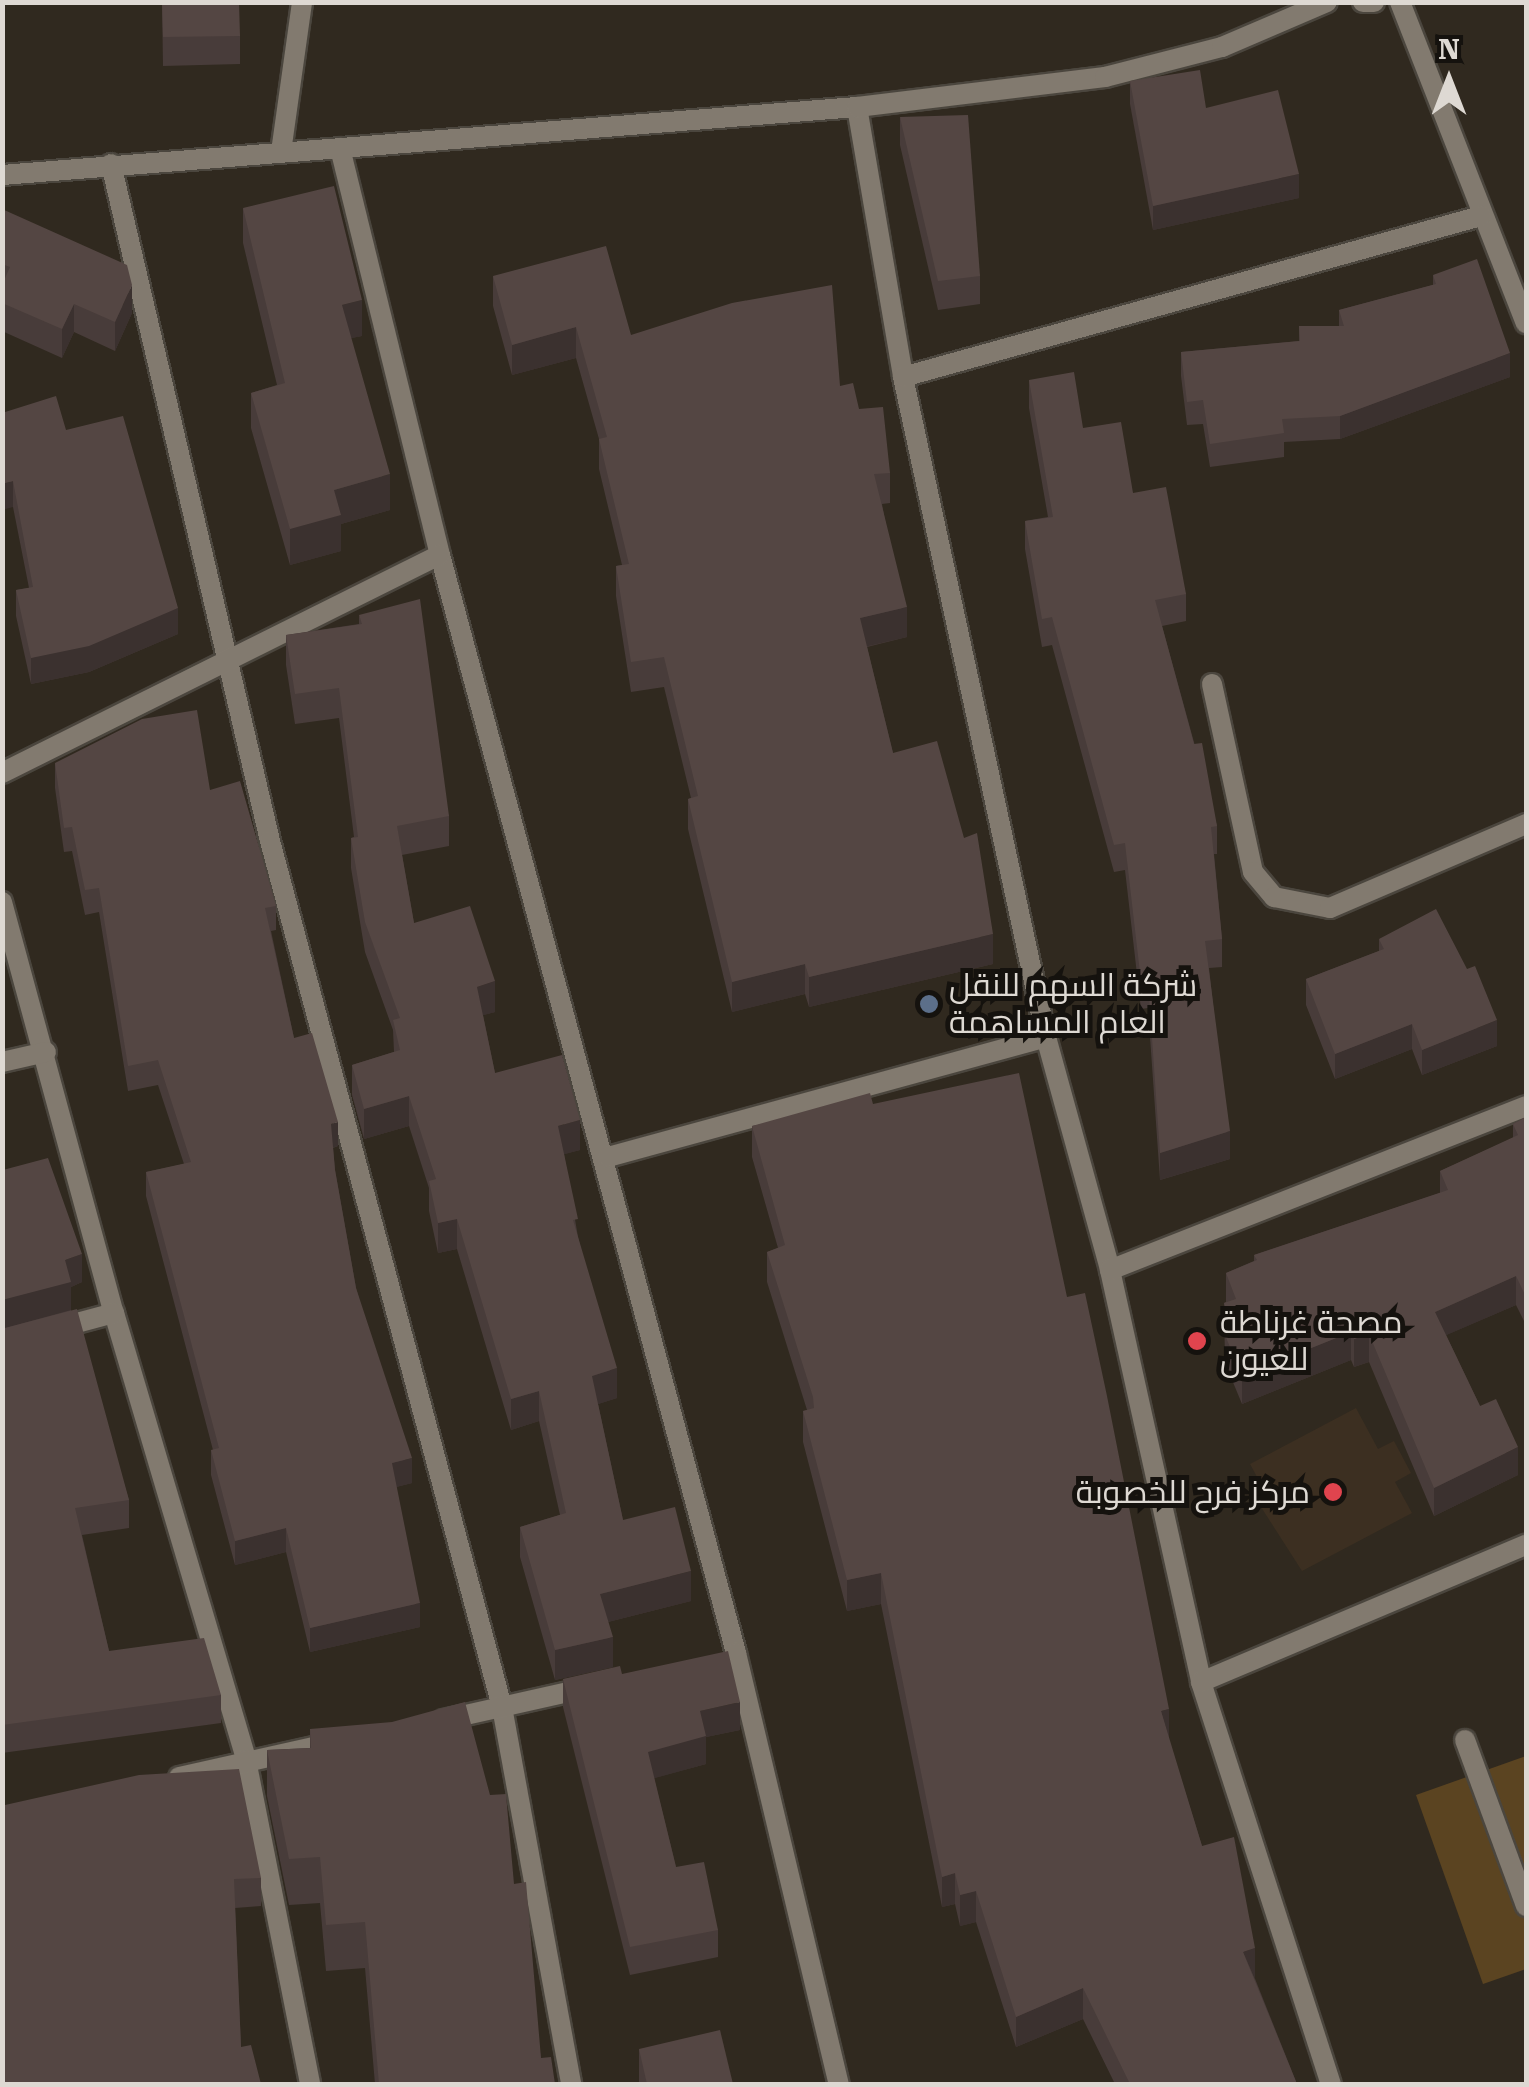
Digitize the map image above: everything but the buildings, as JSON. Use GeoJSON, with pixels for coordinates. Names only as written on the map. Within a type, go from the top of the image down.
{"type":"FeatureCollection","features":[{"type":"Feature","properties":{"kind":"street"},"geometry":{"type":"LineString","coordinates":[[281,152],[302,2]]}},
{"type":"Feature","properties":{"kind":"street"},"geometry":{"type":"LineString","coordinates":[[2,175],[857,107],[1164,65],[1326,2]]}},
{"type":"Feature","properties":{"kind":"street"},"geometry":{"type":"LineString","coordinates":[[1363,2],[1374,2]]}},
{"type":"Feature","properties":{"kind":"street"},"geometry":{"type":"LineString","coordinates":[[1400,2],[1526,324]]}},
{"type":"Feature","properties":{"kind":"street"},"geometry":{"type":"LineString","coordinates":[[857,107],[903,377],[1046,1037],[1110,1270],[1201,1682],[1331,2084]]}},
{"type":"Feature","properties":{"kind":"street"},"geometry":{"type":"LineString","coordinates":[[340,148],[440,555],[608,1157],[728,1655],[838,2084]]}},
{"type":"Feature","properties":{"kind":"street"},"geometry":{"type":"LineString","coordinates":[[111,164],[226,665],[502,1707],[571,2084]]}},
{"type":"Feature","properties":{"kind":"street"},"geometry":{"type":"LineString","coordinates":[[903,377],[1481,216]]}},
{"type":"Feature","properties":{"kind":"street"},"geometry":{"type":"LineString","coordinates":[[2,773],[226,665],[440,555]]}},
{"type":"Feature","properties":{"kind":"street"},"geometry":{"type":"LineString","coordinates":[[1212,684],[1253,872],[1274,896],[1330,908],[1526,824]]}},
{"type":"Feature","properties":{"kind":"street"},"geometry":{"type":"LineString","coordinates":[[2,902],[46,1052],[114,1313],[246,1760],[310,2084]]}},
{"type":"Feature","properties":{"kind":"street"},"geometry":{"type":"LineString","coordinates":[[608,1157],[1046,1037]]}},
{"type":"Feature","properties":{"kind":"street"},"geometry":{"type":"LineString","coordinates":[[2,1062],[46,1052]]}},
{"type":"Feature","properties":{"kind":"street"},"geometry":{"type":"LineString","coordinates":[[1110,1270],[1526,1106]]}},
{"type":"Feature","properties":{"kind":"street"},"geometry":{"type":"LineString","coordinates":[[40,1333],[114,1313]]}},
{"type":"Feature","properties":{"kind":"street"},"geometry":{"type":"LineString","coordinates":[[1201,1682],[1526,1545]]}},
{"type":"Feature","properties":{"kind":"street"},"geometry":{"type":"LineString","coordinates":[[429,1722],[610,1682]]}},
{"type":"Feature","properties":{"kind":"street"},"geometry":{"type":"LineString","coordinates":[[152,1784],[356,1738]]}},
{"type":"Feature","properties":{"kind":"street"},"geometry":{"type":"LineString","coordinates":[[1465,1740],[1526,1906]]}},
{"type":"Feature","properties":{"kind":"shaded area","name":"مركز فرح للخصوبة"},"geometry":{"type":"Polygon","coordinates":[[[1356,1408],[1378,1449],[1394,1441],[1411,1473],[1395,1482],[1412,1513],[1302,1571],[1261,1507],[1270,1501],[1250,1464],[1356,1408]]]}},
{"type":"Feature","properties":{"kind":"shaded area"},"geometry":{"type":"Polygon","coordinates":[[[1526,1756],[1526,1969],[1483,1984],[1416,1795],[1526,1756]]]}},
{"type":"Feature","properties":{"kind":"place","name":"شركة السهم للنقل العام المساهمة"},"geometry":{"type":"Point","coordinates":[929,1004]}},
{"type":"Feature","properties":{"kind":"place","name":"مصحة غرناطة للعيون"},"geometry":{"type":"Point","coordinates":[1197,1341]}},
{"type":"Feature","properties":{"kind":"place","name":"مركز فرح للخصوبة"},"geometry":{"type":"Point","coordinates":[1333,1492]}}]}
